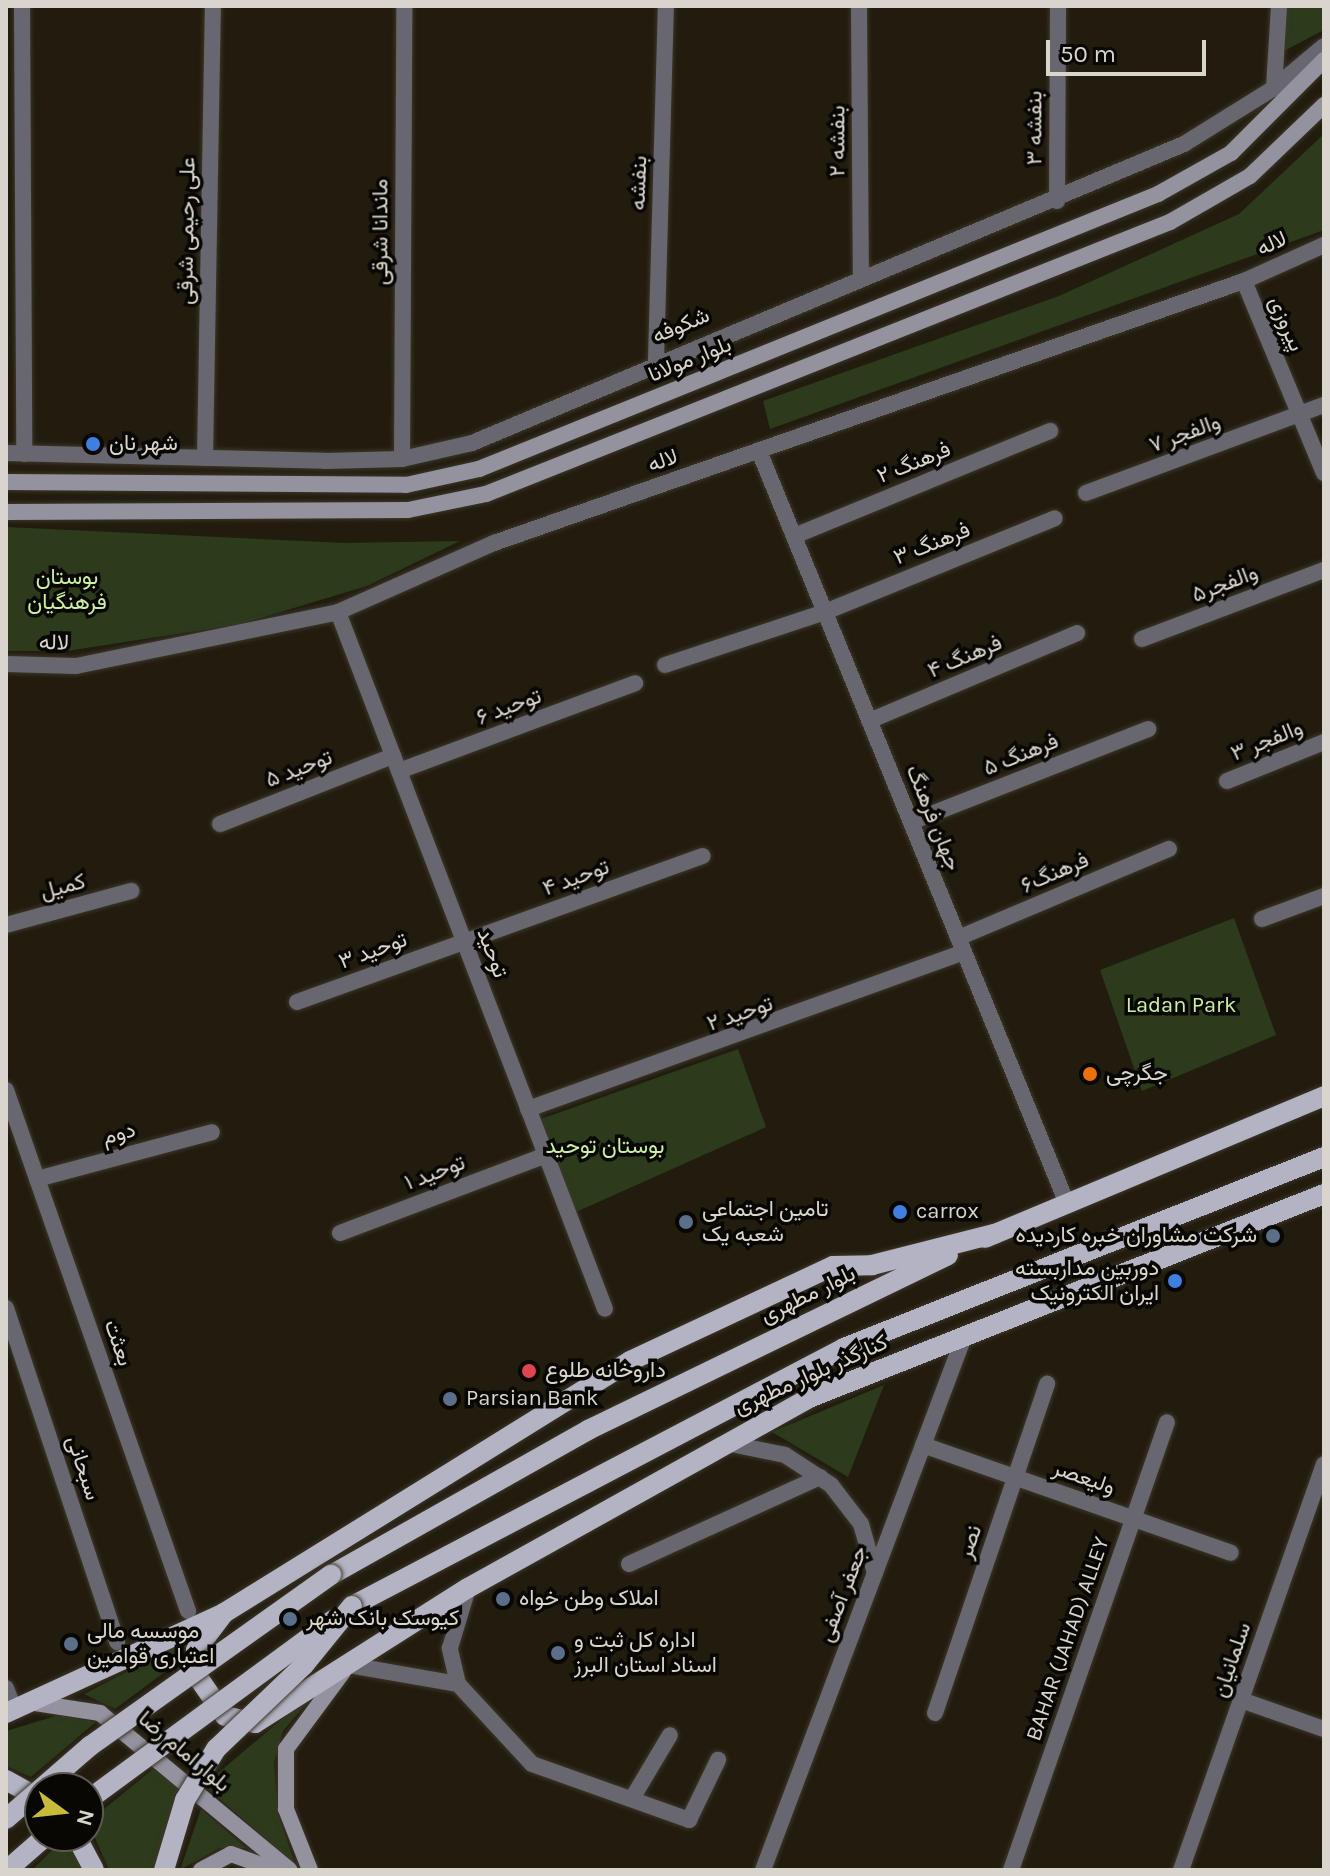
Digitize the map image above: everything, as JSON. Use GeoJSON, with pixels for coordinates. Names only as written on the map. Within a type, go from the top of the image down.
{"type":"FeatureCollection","features":[{"type":"Feature","properties":{"kind":"main road","name":"بلوار مولانا"},"geometry":{"type":"LineString","coordinates":[[6,482],[406,485],[479,469],[1158,194],[1231,153],[1324,60]]}},
{"type":"Feature","properties":{"kind":"main road"},"geometry":{"type":"LineString","coordinates":[[6,512],[408,510],[486,494],[1170,222],[1250,176],[1324,105]]}},
{"type":"Feature","properties":{"kind":"main road","name":"بلوار مطهری"},"geometry":{"type":"LineString","coordinates":[[6,1819],[102,1738],[331,1575],[588,1430],[1066,1201],[1324,1096]]}},
{"type":"Feature","properties":{"kind":"main road"},"geometry":{"type":"LineString","coordinates":[[104,1788],[352,1606],[844,1348],[1324,1157]]}},
{"type":"Feature","properties":{"kind":"main road","name":"کنارگذر بلوار مطهری"},"geometry":{"type":"LineString","coordinates":[[224,1613],[196,1650],[197,1676],[225,1716],[255,1723],[468,1588],[720,1442],[965,1334],[1324,1194]]}},
{"type":"Feature","properties":{"kind":"main road"},"geometry":{"type":"LineString","coordinates":[[8,1702],[35,1703],[224,1613],[630,1361],[833,1266],[872,1265],[994,1234]]}},
{"type":"Feature","properties":{"kind":"main road"},"geometry":{"type":"LineString","coordinates":[[164,1870],[185,1800],[216,1749],[304,1665],[352,1606]]}},
{"type":"Feature","properties":{"kind":"main road"},"geometry":{"type":"LineString","coordinates":[[310,1870],[286,1809],[286,1749],[349,1665]]}},
{"type":"Feature","properties":{"kind":"main road","name":"بلوار امام رضا"},"geometry":{"type":"LineString","coordinates":[[35,1703],[100,1713],[290,1870]]}},
{"type":"Feature","properties":{"kind":"main road"},"geometry":{"type":"LineString","coordinates":[[6,1780],[24,1790]]}},
{"type":"Feature","properties":{"kind":"main road"},"geometry":{"type":"LineString","coordinates":[[7,1870],[28,1852]]}},
{"type":"Feature","properties":{"kind":"main road"},"geometry":{"type":"LineString","coordinates":[[84,1852],[94,1870]]}},
{"type":"Feature","properties":{"kind":"main road"},"geometry":{"type":"LineString","coordinates":[[201,1870],[231,1854],[275,1870]]}},
{"type":"Feature","properties":{"kind":"street"},"geometry":{"type":"LineString","coordinates":[[22,6],[24,454]]}},
{"type":"Feature","properties":{"kind":"street","name":"علی رحیمی شرقی"},"geometry":{"type":"LineString","coordinates":[[205,458],[213,6]]}},
{"type":"Feature","properties":{"kind":"street","name":"ماندانا شرقی"},"geometry":{"type":"LineString","coordinates":[[402,459],[404,6]]}},
{"type":"Feature","properties":{"kind":"street","name":"بنفشه"},"geometry":{"type":"LineString","coordinates":[[656,360],[666,6]]}},
{"type":"Feature","properties":{"kind":"street","name":"بنفشه ۲"},"geometry":{"type":"LineString","coordinates":[[859,6],[861,275]]}},
{"type":"Feature","properties":{"kind":"street","name":"بنفشه ۳"},"geometry":{"type":"LineString","coordinates":[[1057,201],[1058,6]]}},
{"type":"Feature","properties":{"kind":"street"},"geometry":{"type":"LineString","coordinates":[[1274,88],[1279,6]]}},
{"type":"Feature","properties":{"kind":"street","name":"شکوفه"},"geometry":{"type":"LineString","coordinates":[[6,453],[402,459],[472,443],[656,360],[861,275],[1057,201],[1184,144],[1274,88],[1324,46]]}},
{"type":"Feature","properties":{"kind":"street","name":"لاله"},"geometry":{"type":"LineString","coordinates":[[6,664],[76,666],[269,632],[338,612],[494,543],[1244,281],[1324,245]]}},
{"type":"Feature","properties":{"kind":"street","name":"پیروزی"},"geometry":{"type":"LineString","coordinates":[[1244,281],[1324,473]]}},
{"type":"Feature","properties":{"kind":"street","name":"والفجر ۷"},"geometry":{"type":"LineString","coordinates":[[1086,493],[1324,405]]}},
{"type":"Feature","properties":{"kind":"street","name":"فرهنگ ۲"},"geometry":{"type":"LineString","coordinates":[[794,536],[1050,431]]}},
{"type":"Feature","properties":{"kind":"street","name":"جهان فرهنگ"},"geometry":{"type":"LineString","coordinates":[[759,451],[1066,1201]]}},
{"type":"Feature","properties":{"kind":"street","name":"فرهنگ ۳"},"geometry":{"type":"LineString","coordinates":[[665,665],[825,612],[1055,518]]}},
{"type":"Feature","properties":{"kind":"street","name":"والفجر۵"},"geometry":{"type":"LineString","coordinates":[[1142,639],[1324,570]]}},
{"type":"Feature","properties":{"kind":"street","name":"توحید"},"geometry":{"type":"LineString","coordinates":[[338,612],[605,1309]]}},
{"type":"Feature","properties":{"kind":"street","name":"فرهنگ ۴"},"geometry":{"type":"LineString","coordinates":[[869,721],[1077,633]]}},
{"type":"Feature","properties":{"kind":"street","name":"توحید ۶"},"geometry":{"type":"LineString","coordinates":[[396,764],[635,683]]}},
{"type":"Feature","properties":{"kind":"street","name":"فرهنگ ۵"},"geometry":{"type":"LineString","coordinates":[[911,822],[1148,729]]}},
{"type":"Feature","properties":{"kind":"street","name":"والفجر ۳"},"geometry":{"type":"LineString","coordinates":[[1227,781],[1324,742]]}},
{"type":"Feature","properties":{"kind":"street","name":"توحید ۵"},"geometry":{"type":"LineString","coordinates":[[220,824],[396,764]]}},
{"type":"Feature","properties":{"kind":"street","name":"فرهنگ۶"},"geometry":{"type":"LineString","coordinates":[[961,945],[1169,849]]}},
{"type":"Feature","properties":{"kind":"street","name":"توحید ۴"},"geometry":{"type":"LineString","coordinates":[[464,941],[703,856]]}},
{"type":"Feature","properties":{"kind":"street","name":"کمیل"},"geometry":{"type":"LineString","coordinates":[[6,925],[131,891]]}},
{"type":"Feature","properties":{"kind":"street"},"geometry":{"type":"LineString","coordinates":[[1262,919],[1324,896]]}},
{"type":"Feature","properties":{"kind":"street","name":"توحید ۳"},"geometry":{"type":"LineString","coordinates":[[297,1002],[464,941]]}},
{"type":"Feature","properties":{"kind":"street","name":"توحید ۲"},"geometry":{"type":"LineString","coordinates":[[528,1109],[961,945]]}},
{"type":"Feature","properties":{"kind":"street","name":"بعثت"},"geometry":{"type":"LineString","coordinates":[[6,1090],[188,1611]]}},
{"type":"Feature","properties":{"kind":"street","name":"دوم"},"geometry":{"type":"LineString","coordinates":[[37,1179],[212,1132]]}},
{"type":"Feature","properties":{"kind":"street","name":"توحید ۱"},"geometry":{"type":"LineString","coordinates":[[340,1233],[546,1155]]}},
{"type":"Feature","properties":{"kind":"street","name":"سبحانی"},"geometry":{"type":"LineString","coordinates":[[6,1308],[117,1642]]}},
{"type":"Feature","properties":{"kind":"street","name":"جعفر آصفی"},"geometry":{"type":"LineString","coordinates":[[763,1870],[965,1334]]}},
{"type":"Feature","properties":{"kind":"street","name":"نصر"},"geometry":{"type":"LineString","coordinates":[[935,1713],[1047,1384]]}},
{"type":"Feature","properties":{"kind":"street","name":"BAHAR (JAHAD) ALLEY"},"geometry":{"type":"LineString","coordinates":[[1011,1870],[1167,1422]]}},
{"type":"Feature","properties":{"kind":"street"},"geometry":{"type":"LineString","coordinates":[[720,1442],[785,1455],[820,1477],[855,1513],[875,1573]]}},
{"type":"Feature","properties":{"kind":"street","name":"ولیعصر"},"geometry":{"type":"LineString","coordinates":[[923,1445],[1231,1553]]}},
{"type":"Feature","properties":{"kind":"street","name":"سلمانیان"},"geometry":{"type":"LineString","coordinates":[[1181,1870],[1324,1465]]}},
{"type":"Feature","properties":{"kind":"street"},"geometry":{"type":"LineString","coordinates":[[629,1564],[820,1477]]}},
{"type":"Feature","properties":{"kind":"street"},"geometry":{"type":"LineString","coordinates":[[468,1588],[450,1648],[458,1684],[532,1764],[633,1797],[689,1820],[718,1760]]}},
{"type":"Feature","properties":{"kind":"street"},"geometry":{"type":"LineString","coordinates":[[349,1665],[458,1684]]}},
{"type":"Feature","properties":{"kind":"street"},"geometry":{"type":"LineString","coordinates":[[1241,1700],[1324,1729]]}},
{"type":"Feature","properties":{"kind":"street"},"geometry":{"type":"LineString","coordinates":[[633,1797],[670,1735]]}},
{"type":"Feature","properties":{"kind":"green space"},"geometry":{"type":"Polygon","coordinates":[[[1285,6],[1324,6],[1324,30],[1282,52],[1285,6]]]}},
{"type":"Feature","properties":{"kind":"green space"},"geometry":{"type":"Polygon","coordinates":[[[1324,134],[1324,230],[770,429],[763,401],[1059,296],[1239,214],[1324,134]]]}},
{"type":"Feature","properties":{"kind":"green space","name":"بوستان فرهنگیان"},"geometry":{"type":"Polygon","coordinates":[[[6,527],[344,543],[460,541],[367,586],[241,624],[67,651],[6,651],[6,527]]]}},
{"type":"Feature","properties":{"kind":"green space","name":"Ladan Park"},"geometry":{"type":"Polygon","coordinates":[[[1234,918],[1276,1035],[1142,1091],[1100,970],[1234,918]]]}},
{"type":"Feature","properties":{"kind":"green space","name":"بوستان توحید"},"geometry":{"type":"Polygon","coordinates":[[[738,1049],[766,1127],[576,1212],[535,1121],[738,1049]]]}},
{"type":"Feature","properties":{"kind":"green space"},"geometry":{"type":"Polygon","coordinates":[[[884,1385],[848,1477],[772,1432],[884,1385]]]}},
{"type":"Feature","properties":{"kind":"green space"},"geometry":{"type":"Polygon","coordinates":[[[179,1645],[177,1663],[115,1709],[84,1694],[179,1645]]]}},
{"type":"Feature","properties":{"kind":"green space"},"geometry":{"type":"Polygon","coordinates":[[[320,1687],[283,1731],[274,1762],[278,1814],[295,1864],[204,1785],[320,1687]]]}},
{"type":"Feature","properties":{"kind":"green space"},"geometry":{"type":"Polygon","coordinates":[[[59,1715],[96,1722],[37,1772],[24,1774],[6,1766],[6,1731],[59,1715]]]}},
{"type":"Feature","properties":{"kind":"green space"},"geometry":{"type":"Polygon","coordinates":[[[153,1769],[180,1788],[154,1870],[109,1870],[101,1852],[104,1852],[104,1809],[153,1769]]]}},
{"type":"Feature","properties":{"kind":"green space"},"geometry":{"type":"Polygon","coordinates":[[[201,1809],[246,1848],[219,1848],[180,1870],[201,1809]]]}},
{"type":"Feature","properties":{"kind":"green space"},"geometry":{"type":"Polygon","coordinates":[[[50,1852],[73,1852],[85,1870],[32,1870],[50,1852]]]}},
{"type":"Feature","properties":{"kind":"place","name":"شهر نان"},"geometry":{"type":"Point","coordinates":[93,444]}},
{"type":"Feature","properties":{"kind":"place","name":"جگرچی"},"geometry":{"type":"Point","coordinates":[1090,1074]}},
{"type":"Feature","properties":{"kind":"place","name":"carrox"},"geometry":{"type":"Point","coordinates":[900,1212]}},
{"type":"Feature","properties":{"kind":"place","name":"تامین اجتماعی شعبه یک"},"geometry":{"type":"Point","coordinates":[686,1222]}},
{"type":"Feature","properties":{"kind":"place","name":"شرکت مشاوران خبره کاردیده"},"geometry":{"type":"Point","coordinates":[1273,1236]}},
{"type":"Feature","properties":{"kind":"place","name":"دوربین مداربسته ایران الکترونیک"},"geometry":{"type":"Point","coordinates":[1175,1281]}},
{"type":"Feature","properties":{"kind":"place","name":"داروخانه طلوع"},"geometry":{"type":"Point","coordinates":[529,1371]}},
{"type":"Feature","properties":{"kind":"place","name":"Parsian Bank"},"geometry":{"type":"Point","coordinates":[450,1399]}},
{"type":"Feature","properties":{"kind":"place","name":"املاک وطن خواه"},"geometry":{"type":"Point","coordinates":[503,1599]}},
{"type":"Feature","properties":{"kind":"place","name":"کیوسک بانک شهر"},"geometry":{"type":"Point","coordinates":[290,1619]}},
{"type":"Feature","properties":{"kind":"place","name":"موسسه مالی اعتباری قوامین"},"geometry":{"type":"Point","coordinates":[71,1644]}},
{"type":"Feature","properties":{"kind":"place","name":"اداره کل ثبت و اسناد استان البرز"},"geometry":{"type":"Point","coordinates":[558,1653]}}]}
